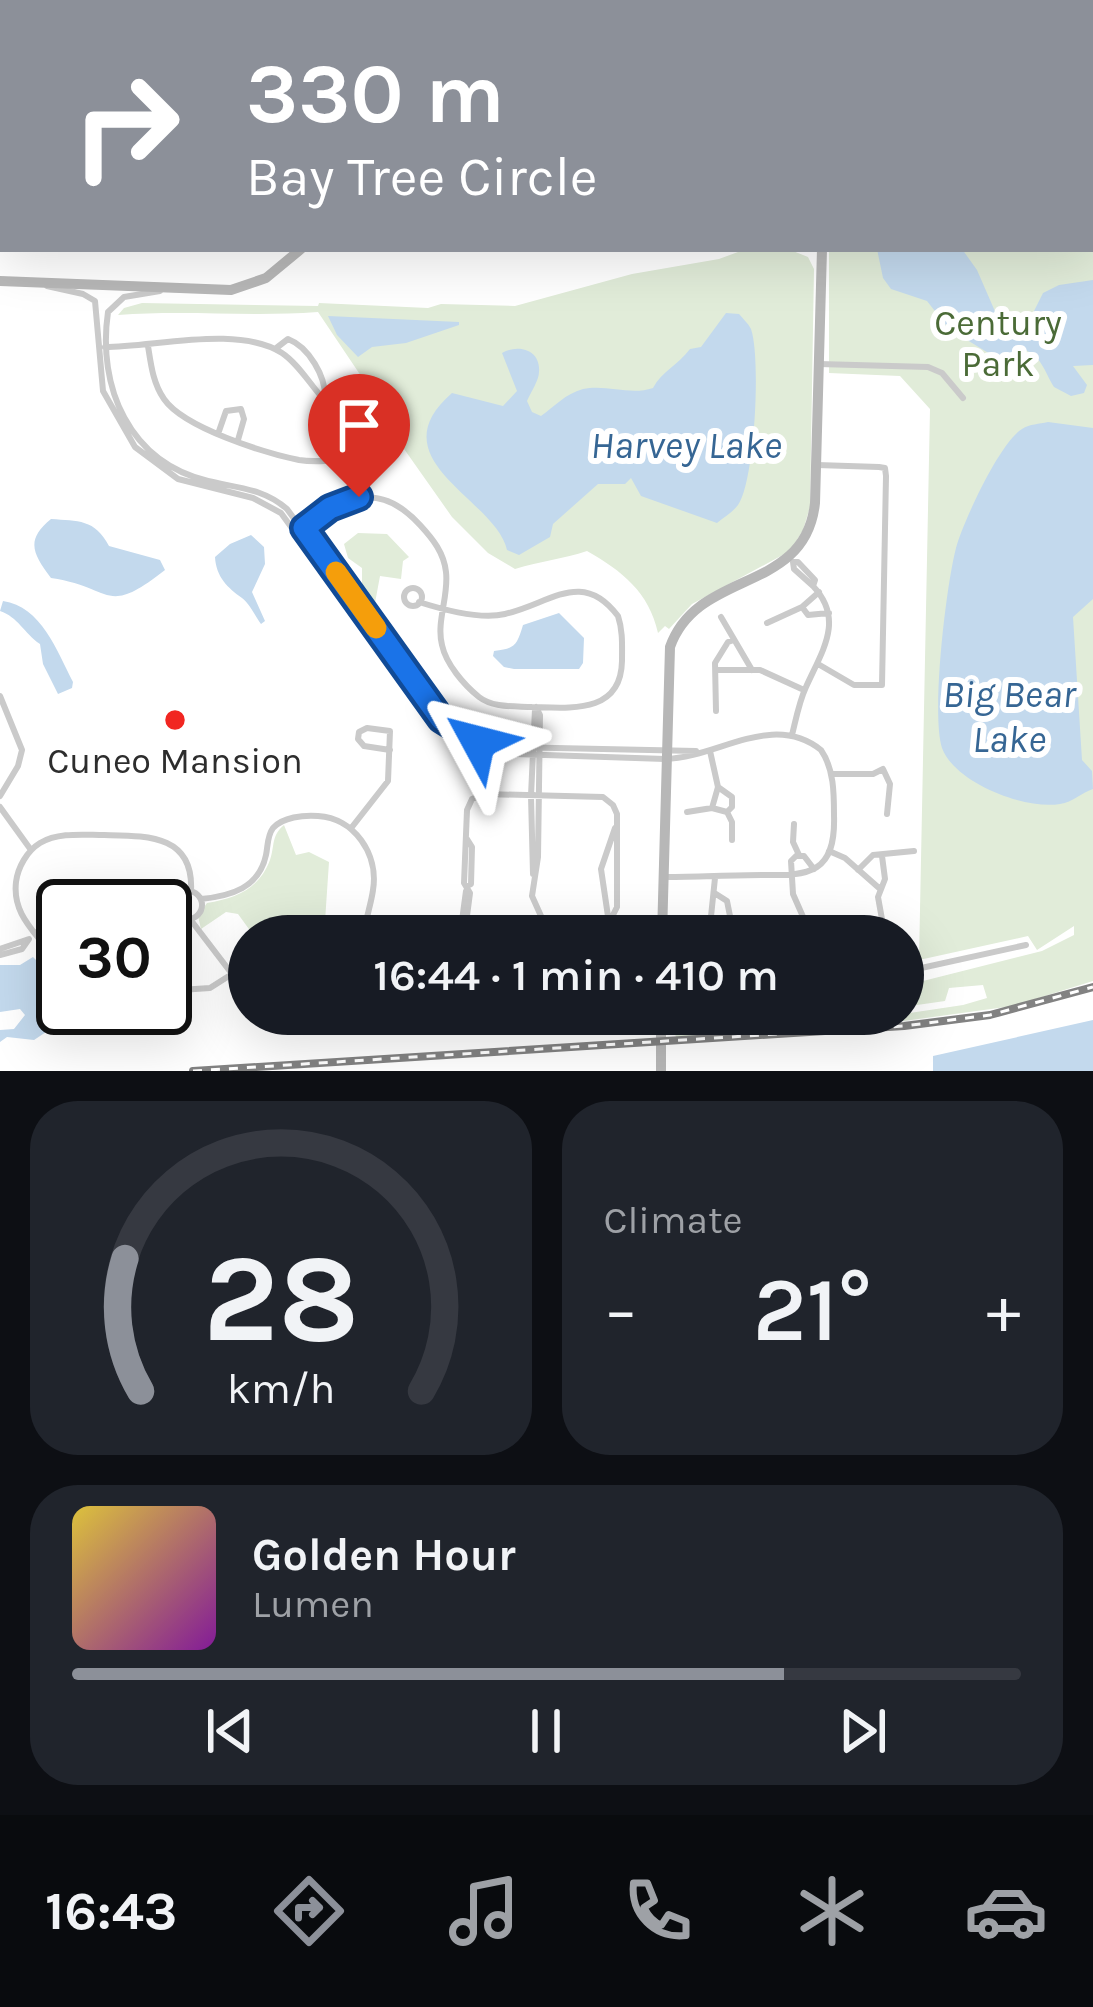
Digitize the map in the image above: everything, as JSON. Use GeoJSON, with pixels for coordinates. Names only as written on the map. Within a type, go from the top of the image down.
{"type":"FeatureCollection","features":[{"type":"Feature","properties":{"kind":"street"},"geometry":{"type":"LineString","coordinates":[[0,281],[241,288],[266,278],[297,252]]}},
{"type":"Feature","properties":{"kind":"street"},"geometry":{"type":"LineString","coordinates":[[662,915],[668,658],[679,626],[704,601],[791,561],[814,516],[819,252]]}},
{"type":"Feature","properties":{"kind":"street"},"geometry":{"type":"LineString","coordinates":[[40,284],[95,301],[105,398],[123,432],[148,460],[194,485],[267,503],[301,530],[436,724],[471,748],[688,758],[752,736],[791,736],[821,750],[831,774],[835,822],[829,851],[814,869],[792,877],[663,877]]}},
{"type":"Feature","properties":{"kind":"street"},"geometry":{"type":"LineString","coordinates":[[102,346],[111,305],[124,297],[165,288]]}},
{"type":"Feature","properties":{"kind":"street"},"geometry":{"type":"LineString","coordinates":[[275,349],[288,339],[299,343],[326,382],[325,402]]}},
{"type":"Feature","properties":{"kind":"street"},"geometry":{"type":"LineString","coordinates":[[102,346],[188,340],[251,342],[275,349],[290,360],[349,432],[359,497]]}},
{"type":"Feature","properties":{"kind":"street"},"geometry":{"type":"LineString","coordinates":[[148,346],[153,376],[164,398],[188,422],[303,460],[356,458]]}},
{"type":"Feature","properties":{"kind":"street"},"geometry":{"type":"LineString","coordinates":[[819,364],[928,367],[941,373],[963,398]]}},
{"type":"Feature","properties":{"kind":"street"},"geometry":{"type":"LineString","coordinates":[[218,434],[226,411],[241,409],[244,419],[238,440]]}},
{"type":"Feature","properties":{"kind":"street"},"geometry":{"type":"LineString","coordinates":[[816,465],[886,470],[883,680],[878,687],[854,685],[818,664]]}},
{"type":"Feature","properties":{"kind":"street"},"geometry":{"type":"LineString","coordinates":[[301,530],[330,508],[359,497],[404,508],[433,539],[447,575],[444,608],[442,648],[470,689],[490,704],[585,707],[611,696],[622,671],[622,628],[610,605],[593,594],[572,590],[498,615],[444,608],[419,602]]}},
{"type":"Feature","properties":{"kind":"street"},"geometry":{"type":"LineString","coordinates":[[791,561],[798,562],[814,580],[829,613],[828,642],[805,690],[791,736]]}},
{"type":"Feature","properties":{"kind":"street"},"geometry":{"type":"LineString","coordinates":[[767,623],[802,607],[816,589]]}},
{"type":"Feature","properties":{"kind":"street"},"geometry":{"type":"LineString","coordinates":[[802,607],[808,615],[829,613]]}},
{"type":"Feature","properties":{"kind":"street"},"geometry":{"type":"LineString","coordinates":[[722,617],[752,670]]}},
{"type":"Feature","properties":{"kind":"street"},"geometry":{"type":"LineString","coordinates":[[716,711],[716,660],[734,640]]}},
{"type":"Feature","properties":{"kind":"street"},"geometry":{"type":"LineString","coordinates":[[718,670],[752,670],[805,690]]}},
{"type":"Feature","properties":{"kind":"street"},"geometry":{"type":"LineString","coordinates":[[0,696],[22,749],[0,796]]}},
{"type":"Feature","properties":{"kind":"street"},"geometry":{"type":"LineString","coordinates":[[536,707],[532,714],[536,751],[534,902],[540,915]]}},
{"type":"Feature","properties":{"kind":"street"},"geometry":{"type":"LineString","coordinates":[[352,827],[388,781],[392,734],[388,729],[367,728],[359,733],[364,746],[390,750]]}},
{"type":"Feature","properties":{"kind":"street"},"geometry":{"type":"LineString","coordinates":[[710,751],[718,787],[712,808]]}},
{"type":"Feature","properties":{"kind":"street"},"geometry":{"type":"LineString","coordinates":[[831,774],[873,774],[883,769],[890,784],[886,814]]}},
{"type":"Feature","properties":{"kind":"street"},"geometry":{"type":"LineString","coordinates":[[718,787],[731,794],[732,807],[727,812]]}},
{"type":"Feature","properties":{"kind":"street"},"geometry":{"type":"LineString","coordinates":[[467,915],[472,847],[467,839],[467,811],[477,796],[603,797],[613,805],[617,825],[613,915]]}},
{"type":"Feature","properties":{"kind":"street"},"geometry":{"type":"LineString","coordinates":[[0,807],[31,850]]}},
{"type":"Feature","properties":{"kind":"street"},"geometry":{"type":"LineString","coordinates":[[687,812],[712,808],[727,812],[732,840]]}},
{"type":"Feature","properties":{"kind":"street"},"geometry":{"type":"LineString","coordinates":[[192,892],[201,899],[228,896],[255,878],[264,863],[270,831],[279,823],[317,816],[352,827],[371,860],[374,877],[368,915]]}},
{"type":"Feature","properties":{"kind":"street"},"geometry":{"type":"LineString","coordinates":[[794,824],[793,842],[799,856]]}},
{"type":"Feature","properties":{"kind":"street"},"geometry":{"type":"LineString","coordinates":[[609,915],[601,869],[617,825]]}},
{"type":"Feature","properties":{"kind":"street"},"geometry":{"type":"LineString","coordinates":[[36,940],[22,920],[16,896],[20,868],[31,850],[64,836],[163,840],[184,859],[191,879]]}},
{"type":"Feature","properties":{"kind":"street"},"geometry":{"type":"LineString","coordinates":[[829,851],[879,888]]}},
{"type":"Feature","properties":{"kind":"street"},"geometry":{"type":"LineString","coordinates":[[858,869],[873,855],[914,851]]}},
{"type":"Feature","properties":{"kind":"street"},"geometry":{"type":"LineString","coordinates":[[802,915],[794,894],[791,861],[804,856],[814,869]]}},
{"type":"Feature","properties":{"kind":"street"},"geometry":{"type":"LineString","coordinates":[[882,856],[882,915]]}},
{"type":"Feature","properties":{"kind":"street"},"geometry":{"type":"LineString","coordinates":[[708,915],[716,894],[715,878]]}},
{"type":"Feature","properties":{"kind":"street"},"geometry":{"type":"LineString","coordinates":[[716,894],[727,901],[729,915]]}},
{"type":"Feature","properties":{"kind":"street"},"geometry":{"type":"LineString","coordinates":[[192,918],[200,912],[201,899]]}},
{"type":"Feature","properties":{"kind":"street"},"geometry":{"type":"LineString","coordinates":[[192,922],[228,969]]}},
{"type":"Feature","properties":{"kind":"street"},"geometry":{"type":"LineString","coordinates":[[0,952],[22,949],[36,933]]}},
{"type":"Feature","properties":{"kind":"street"},"geometry":{"type":"LineString","coordinates":[[924,967],[1026,945]]}},
{"type":"Feature","properties":{"kind":"street"},"geometry":{"type":"LineString","coordinates":[[192,989],[210,988],[228,977]]}},
{"type":"Feature","properties":{"kind":"street"},"geometry":{"type":"LineString","coordinates":[[659,1071],[660,1035]]}},
{"type":"Feature","properties":{"kind":"green space"},"geometry":{"type":"Polygon","coordinates":[[[738,252],[796,252],[808,257],[814,269],[810,507],[790,551],[692,604],[669,629],[665,626],[658,633],[648,606],[632,584],[587,551],[515,569],[488,553],[452,517],[359,385],[361,376],[318,312],[118,315],[142,303],[515,306],[632,274],[738,252]]]}},
{"type":"Feature","properties":{"kind":"green space","name":"Century Park"},"geometry":{"type":"Polygon","coordinates":[[[829,252],[1093,252],[1093,981],[1013,1006],[924,1018],[924,1011],[987,998],[983,985],[949,988],[945,1001],[924,1004],[924,981],[1042,951],[1074,935],[1074,926],[1037,950],[1028,936],[924,959],[924,915],[920,915],[930,409],[900,376],[829,373],[829,252]]]}},
{"type":"Feature","properties":{"kind":"green space"},"geometry":{"type":"Polygon","coordinates":[[[358,533],[387,534],[409,557],[403,561],[401,579],[380,576],[375,603],[369,593],[362,596],[357,589],[362,586],[362,568],[348,558],[344,544],[358,533]]]}},
{"type":"Feature","properties":{"kind":"green space"},"geometry":{"type":"Polygon","coordinates":[[[284,825],[296,855],[309,852],[329,862],[325,915],[226,912],[201,929],[198,916],[207,903],[237,895],[260,878],[284,825]]]}},
{"type":"Feature","properties":{"kind":"water"},"geometry":{"type":"Polygon","coordinates":[[[878,252],[964,252],[1004,332],[1025,329],[1043,293],[1059,285],[1093,280],[1093,365],[1073,366],[1087,385],[1084,393],[1071,396],[1054,387],[1039,360],[1023,349],[1000,360],[949,329],[927,301],[891,289],[883,278],[878,252]]]}},
{"type":"Feature","properties":{"kind":"water","name":"Harvey Lake"},"geometry":{"type":"Polygon","coordinates":[[[726,313],[739,314],[751,329],[755,418],[744,492],[736,508],[717,523],[641,496],[631,478],[625,484],[598,484],[553,524],[550,537],[519,555],[507,550],[498,531],[433,459],[427,439],[432,417],[452,393],[503,406],[517,391],[502,353],[508,350],[521,349],[539,364],[527,401],[532,412],[541,416],[583,389],[653,388],[690,349],[701,347],[726,313]]]}},
{"type":"Feature","properties":{"kind":"water"},"geometry":{"type":"Polygon","coordinates":[[[328,316],[459,325],[406,343],[372,347],[358,357],[337,335],[328,316]]]}},
{"type":"Feature","properties":{"kind":"water","name":"Big Bear Lake"},"geometry":{"type":"Polygon","coordinates":[[[1048,422],[1093,428],[1093,599],[1073,617],[1082,760],[1092,771],[1093,789],[1065,803],[1045,805],[993,791],[961,772],[942,748],[938,708],[944,619],[960,536],[1003,449],[1025,427],[1048,422]]]}},
{"type":"Feature","properties":{"kind":"water"},"geometry":{"type":"Polygon","coordinates":[[[51,519],[92,526],[109,546],[160,560],[165,570],[119,596],[51,578],[34,547],[51,519]]]}},
{"type":"Feature","properties":{"kind":"water"},"geometry":{"type":"Polygon","coordinates":[[[251,535],[264,547],[265,564],[252,592],[265,621],[261,624],[248,603],[224,581],[215,557],[251,535]]]}},
{"type":"Feature","properties":{"kind":"water"},"geometry":{"type":"Polygon","coordinates":[[[3,601],[28,611],[38,621],[61,657],[72,688],[58,694],[43,664],[40,644],[0,611],[3,601]]]}},
{"type":"Feature","properties":{"kind":"water"},"geometry":{"type":"Polygon","coordinates":[[[559,613],[584,638],[579,669],[514,669],[493,656],[494,651],[514,645],[523,625],[559,613]]]}},
{"type":"Feature","properties":{"kind":"water"},"geometry":{"type":"Polygon","coordinates":[[[33,957],[36,960],[36,1035],[42,1035],[34,1040],[7,1037],[0,1042],[0,1030],[14,1029],[25,1015],[20,1009],[0,1012],[0,965],[20,965],[33,957]]]}},
{"type":"Feature","properties":{"kind":"water"},"geometry":{"type":"Polygon","coordinates":[[[1093,1020],[1093,1071],[933,1071],[933,1056],[1093,1020]]]}},
{"type":"Feature","properties":{"kind":"railway"},"geometry":{"type":"LineString","coordinates":[[193,1071],[904,1026],[990,1015],[1093,987]]}},
{"type":"Feature","properties":{"kind":"slow traffic"},"geometry":{"type":"LineString","coordinates":[[336,572],[376,628]]}},
{"type":"Feature","properties":{"kind":"place","name":"Cuneo Mansion"},"geometry":{"type":"Point","coordinates":[175,720]}},
{"type":"Feature","properties":{"kind":"route"},"geometry":{"type":"LineString","coordinates":[[359,497],[330,508],[304,528],[441,719],[478,742]]}}]}
